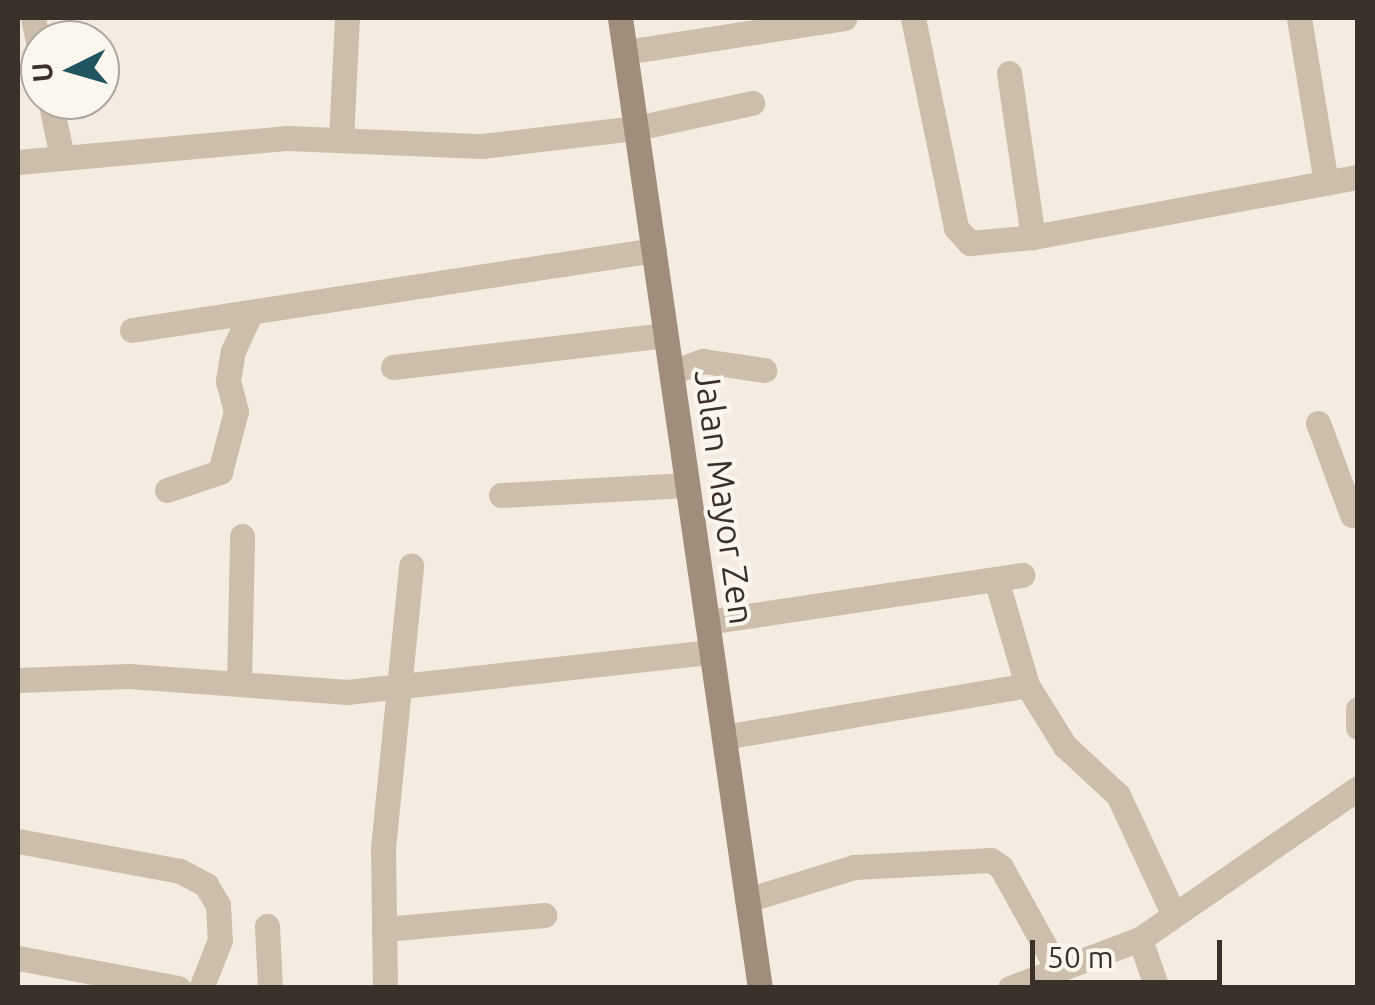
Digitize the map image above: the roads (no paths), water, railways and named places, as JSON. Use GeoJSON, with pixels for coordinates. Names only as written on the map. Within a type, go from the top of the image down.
{"type":"FeatureCollection","features":[{"type":"Feature","properties":{"kind":"street"},"geometry":{"type":"LineString","coordinates":[[341,140],[347,18]]}},
{"type":"Feature","properties":{"kind":"street","name":"Jalan Mayor Zen"},"geometry":{"type":"LineString","coordinates":[[620,18],[760,988]]}},
{"type":"Feature","properties":{"kind":"street"},"geometry":{"type":"LineString","coordinates":[[625,52],[844,18]]}},
{"type":"Feature","properties":{"kind":"street"},"geometry":{"type":"LineString","coordinates":[[913,18],[960,236],[982,245],[1358,177]]}},
{"type":"Feature","properties":{"kind":"street"},"geometry":{"type":"LineString","coordinates":[[1299,18],[1326,183]]}},
{"type":"Feature","properties":{"kind":"street"},"geometry":{"type":"LineString","coordinates":[[1010,73],[1033,237]]}},
{"type":"Feature","properties":{"kind":"street"},"geometry":{"type":"LineString","coordinates":[[18,162],[288,138],[482,146],[636,128],[752,102]]}},
{"type":"Feature","properties":{"kind":"street"},"geometry":{"type":"LineString","coordinates":[[54,120],[62,157]]}},
{"type":"Feature","properties":{"kind":"street"},"geometry":{"type":"LineString","coordinates":[[132,330],[654,250]]}},
{"type":"Feature","properties":{"kind":"street"},"geometry":{"type":"LineString","coordinates":[[167,490],[220,472],[236,410],[228,380],[232,351],[251,312]]}},
{"type":"Feature","properties":{"kind":"street"},"geometry":{"type":"LineString","coordinates":[[393,366],[665,334]]}},
{"type":"Feature","properties":{"kind":"street"},"geometry":{"type":"LineString","coordinates":[[672,372],[703,360],[764,370]]}},
{"type":"Feature","properties":{"kind":"street"},"geometry":{"type":"LineString","coordinates":[[1318,423],[1356,519]]}},
{"type":"Feature","properties":{"kind":"street"},"geometry":{"type":"LineString","coordinates":[[500,495],[687,484]]}},
{"type":"Feature","properties":{"kind":"street"},"geometry":{"type":"LineString","coordinates":[[239,684],[242,536]]}},
{"type":"Feature","properties":{"kind":"street"},"geometry":{"type":"LineString","coordinates":[[385,988],[383,848],[402,686],[410,565]]}},
{"type":"Feature","properties":{"kind":"street"},"geometry":{"type":"LineString","coordinates":[[707,622],[1023,575]]}},
{"type":"Feature","properties":{"kind":"street"},"geometry":{"type":"LineString","coordinates":[[996,579],[1026,685],[1065,746],[1118,795],[1174,915]]}},
{"type":"Feature","properties":{"kind":"street"},"geometry":{"type":"LineString","coordinates":[[18,680],[129,676],[347,692],[712,652]]}},
{"type":"Feature","properties":{"kind":"street"},"geometry":{"type":"LineString","coordinates":[[724,736],[1026,685]]}},
{"type":"Feature","properties":{"kind":"street"},"geometry":{"type":"LineString","coordinates":[[1358,709],[1358,726]]}},
{"type":"Feature","properties":{"kind":"street"},"geometry":{"type":"LineString","coordinates":[[1010,988],[1140,939],[1358,788]]}},
{"type":"Feature","properties":{"kind":"street"},"geometry":{"type":"LineString","coordinates":[[18,841],[180,871],[206,885],[218,905],[220,940],[201,988]]}},
{"type":"Feature","properties":{"kind":"street"},"geometry":{"type":"LineString","coordinates":[[747,900],[854,867],[991,860],[1001,867],[1058,970]]}},
{"type":"Feature","properties":{"kind":"street"},"geometry":{"type":"LineString","coordinates":[[384,929],[544,915]]}},
{"type":"Feature","properties":{"kind":"street"},"geometry":{"type":"LineString","coordinates":[[266,926],[270,988]]}},
{"type":"Feature","properties":{"kind":"street"},"geometry":{"type":"LineString","coordinates":[[1140,939],[1157,988]]}},
{"type":"Feature","properties":{"kind":"street"},"geometry":{"type":"LineString","coordinates":[[18,958],[178,988]]}}]}
